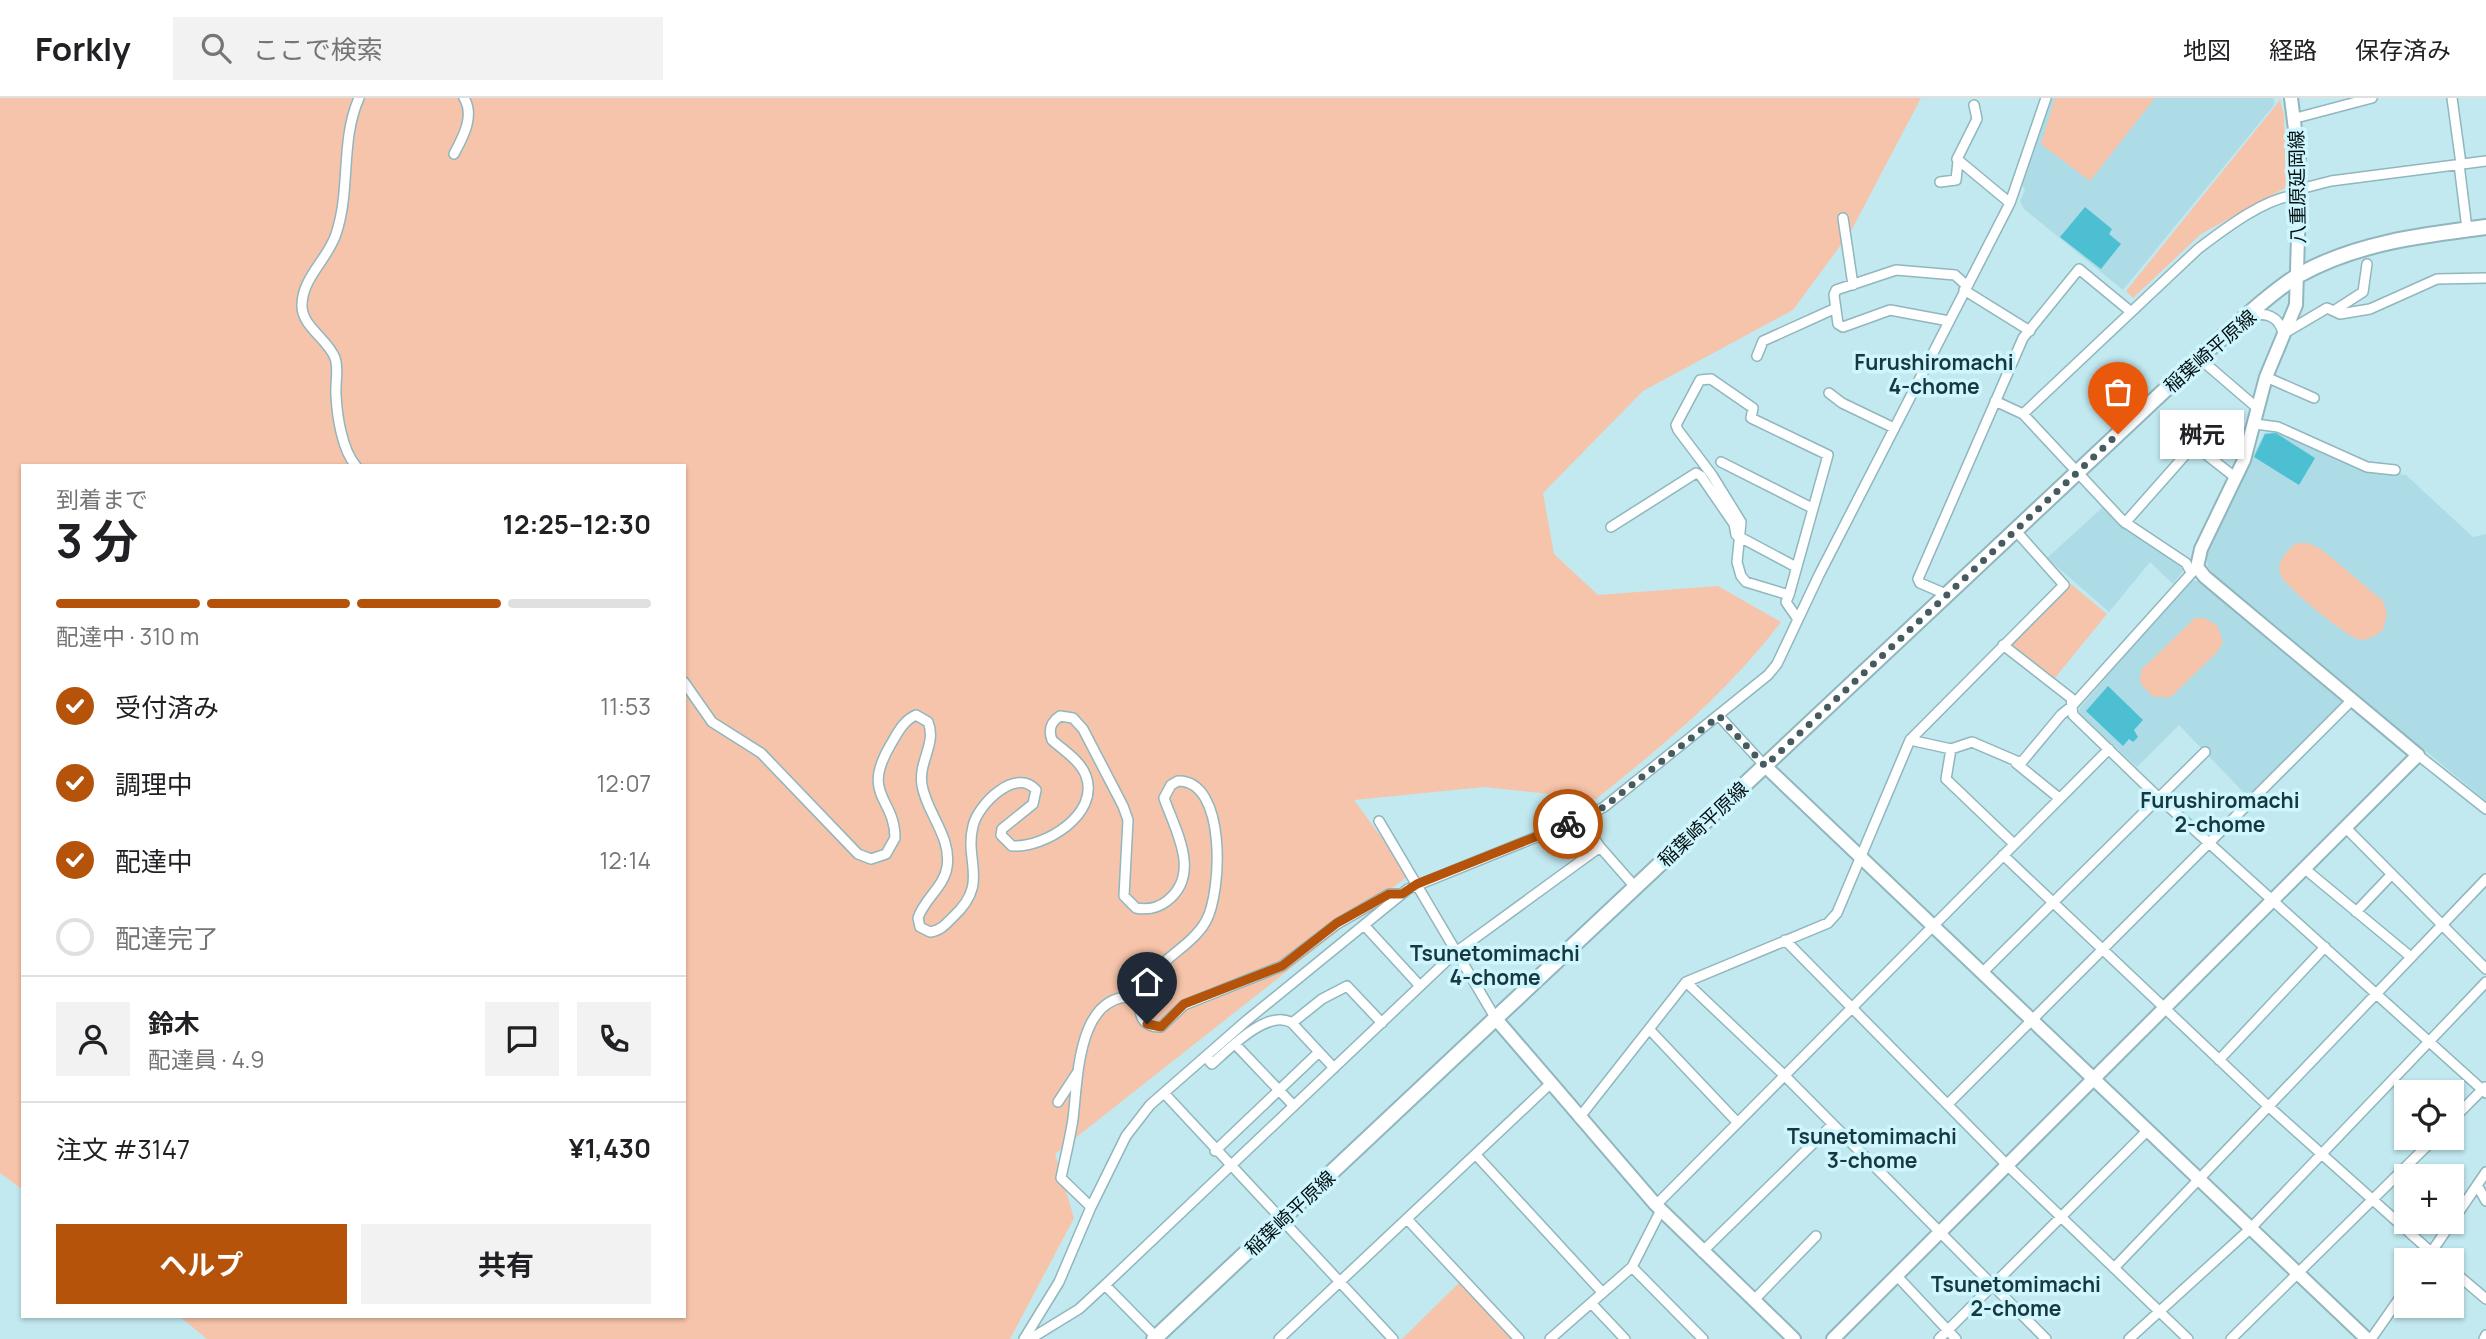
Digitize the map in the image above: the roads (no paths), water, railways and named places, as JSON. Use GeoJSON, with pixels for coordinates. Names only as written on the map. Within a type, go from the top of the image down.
{"type":"FeatureCollection","features":[{"type":"Feature","properties":{"kind":"main road","name":"稲葉崎平原線"},"geometry":{"type":"LineString","coordinates":[[1156,1338],[2199,358],[2243,321],[2298,276],[2345,255],[2395,240],[2486,227]]}},
{"type":"Feature","properties":{"kind":"street"},"geometry":{"type":"LineString","coordinates":[[355,464],[345,445],[336,396],[334,354],[306,320],[301,306],[306,286],[329,249],[338,228],[350,125],[359,98]]}},
{"type":"Feature","properties":{"kind":"street"},"geometry":{"type":"LineString","coordinates":[[454,154],[469,117],[469,106],[464,98]]}},
{"type":"Feature","properties":{"kind":"street"},"geometry":{"type":"LineString","coordinates":[[1024,1339],[1059,1282],[1091,1207],[1135,1122],[1164,1093],[1402,894],[1417,884],[1581,819],[1629,788],[1768,676],[1777,664],[1797,618],[2010,203],[2046,98]]}},
{"type":"Feature","properties":{"kind":"street","name":"八重原延岡線"},"geometry":{"type":"LineString","coordinates":[[2194,570],[2201,549],[2236,478],[2255,424],[2256,407],[2266,377],[2286,335],[2296,305],[2300,192],[2296,118],[2291,98]]}},
{"type":"Feature","properties":{"kind":"street"},"geometry":{"type":"LineString","coordinates":[[2296,118],[2372,98]]}},
{"type":"Feature","properties":{"kind":"street"},"geometry":{"type":"LineString","coordinates":[[2452,98],[2467,229]]}},
{"type":"Feature","properties":{"kind":"street"},"geometry":{"type":"LineString","coordinates":[[1940,182],[1956,180],[1958,161],[1977,120],[1973,105]]}},
{"type":"Feature","properties":{"kind":"street"},"geometry":{"type":"LineString","coordinates":[[1958,161],[2010,203]]}},
{"type":"Feature","properties":{"kind":"street"},"geometry":{"type":"LineString","coordinates":[[2023,414],[2130,311],[2229,225],[2287,195],[2331,181],[2486,161]]}},
{"type":"Feature","properties":{"kind":"street"},"geometry":{"type":"LineString","coordinates":[[1843,218],[1853,285]]}},
{"type":"Feature","properties":{"kind":"street"},"geometry":{"type":"LineString","coordinates":[[2335,310],[2362,292],[2367,264]]}},
{"type":"Feature","properties":{"kind":"street"},"geometry":{"type":"LineString","coordinates":[[1948,595],[1920,583],[1918,579],[2023,338],[2079,269],[2130,311]]}},
{"type":"Feature","properties":{"kind":"street"},"geometry":{"type":"LineString","coordinates":[[1949,321],[1890,310],[1843,327],[1838,324],[1834,295],[1836,290],[1896,270],[1955,275],[1966,288],[2030,331]]}},
{"type":"Feature","properties":{"kind":"street"},"geometry":{"type":"LineString","coordinates":[[2243,321],[2258,314],[2271,316],[2280,323],[2286,335],[2328,308],[2340,314],[2370,309],[2437,279],[2486,278]]}},
{"type":"Feature","properties":{"kind":"street"},"geometry":{"type":"LineString","coordinates":[[1757,356],[1763,341],[1836,308]]}},
{"type":"Feature","properties":{"kind":"street"},"geometry":{"type":"LineString","coordinates":[[2199,358],[2256,407]]}},
{"type":"Feature","properties":{"kind":"street"},"geometry":{"type":"LineString","coordinates":[[2266,377],[2314,398]]}},
{"type":"Feature","properties":{"kind":"street"},"geometry":{"type":"LineString","coordinates":[[1789,595],[1746,582],[1741,576],[1737,562],[1741,522],[1712,475],[1678,430],[1676,425],[1700,380],[1711,379],[1753,408],[1751,418],[1828,456],[1812,508],[1789,595],[1786,602],[1797,618]]}},
{"type":"Feature","properties":{"kind":"street"},"geometry":{"type":"LineString","coordinates":[[1829,393],[1842,403],[1894,428]]}},
{"type":"Feature","properties":{"kind":"street"},"geometry":{"type":"LineString","coordinates":[[1995,401],[2023,414],[2125,523],[2205,578],[2486,809]]}},
{"type":"Feature","properties":{"kind":"street"},"geometry":{"type":"LineString","coordinates":[[2255,424],[2278,427],[2367,467],[2395,470]]}},
{"type":"Feature","properties":{"kind":"street"},"geometry":{"type":"LineString","coordinates":[[2125,523],[2194,445],[2236,478]]}},
{"type":"Feature","properties":{"kind":"street"},"geometry":{"type":"LineString","coordinates":[[1721,462],[1812,508]]}},
{"type":"Feature","properties":{"kind":"street"},"geometry":{"type":"LineString","coordinates":[[1611,527],[1696,473],[1701,476],[1741,540],[1796,567]]}},
{"type":"Feature","properties":{"kind":"street"},"geometry":{"type":"LineString","coordinates":[[1579,1118],[1686,982],[1828,923],[1837,913],[1858,856],[1910,740],[2064,585],[2016,531]]}},
{"type":"Feature","properties":{"kind":"street"},"geometry":{"type":"LineString","coordinates":[[2016,763],[2021,763],[2061,715],[2073,706],[2194,570]]}},
{"type":"Feature","properties":{"kind":"street"},"geometry":{"type":"LineString","coordinates":[[2003,645],[2071,698],[2073,715],[2158,797],[2485,1090],[2464,1109]]}},
{"type":"Feature","properties":{"kind":"street"},"geometry":{"type":"LineString","coordinates":[[686,685],[712,722],[761,754],[858,854],[871,859],[886,854],[895,838],[877,781],[883,757],[902,725],[910,718],[916,715],[928,722],[931,740],[922,771],[922,783],[943,839],[948,863],[946,874],[918,918],[920,927],[930,932],[942,927],[966,903],[975,876],[973,825],[982,807],[1004,788],[1018,781],[1025,781],[1036,790],[1033,804],[1002,829],[1001,835],[1012,846],[1032,845],[1056,833],[1083,807],[1088,797],[1087,778],[1083,768],[1052,740],[1049,734],[1051,724],[1060,716],[1073,718],[1083,729],[1123,806],[1128,820],[1124,896],[1136,908],[1160,905],[1179,888],[1185,861],[1164,798],[1171,785],[1178,781],[1197,787],[1209,802],[1216,843],[1217,867],[1210,907],[1206,921],[1195,934],[1153,972],[1140,998],[1143,1021],[1154,1027],[1161,1027],[1184,1004],[1282,966],[1337,923],[1389,894],[1402,894]]}},
{"type":"Feature","properties":{"kind":"street"},"geometry":{"type":"LineString","coordinates":[[1948,1104],[2352,700]]}},
{"type":"Feature","properties":{"kind":"street"},"geometry":{"type":"LineString","coordinates":[[1719,716],[1765,766],[1858,856],[2249,1229],[2369,1339],[2394,1305]]}},
{"type":"Feature","properties":{"kind":"street"},"geometry":{"type":"LineString","coordinates":[[1910,740],[1951,749],[1972,742],[1980,744],[2016,763],[2059,798]]}},
{"type":"Feature","properties":{"kind":"street"},"geometry":{"type":"LineString","coordinates":[[1951,749],[1946,779],[2014,844]]}},
{"type":"Feature","properties":{"kind":"street"},"geometry":{"type":"LineString","coordinates":[[1550,1339],[1632,1267],[1658,1208],[1737,1122],[2109,749]]}},
{"type":"Feature","properties":{"kind":"street"},"geometry":{"type":"LineString","coordinates":[[1982,973],[2205,752]]}},
{"type":"Feature","properties":{"kind":"street"},"geometry":{"type":"LineString","coordinates":[[1833,1339],[2418,755]]}},
{"type":"Feature","properties":{"kind":"street"},"geometry":{"type":"LineString","coordinates":[[1581,819],[1600,847],[1636,888]]}},
{"type":"Feature","properties":{"kind":"street"},"geometry":{"type":"LineString","coordinates":[[1379,821],[1496,1019],[1658,1208],[1794,1339]]}},
{"type":"Feature","properties":{"kind":"street"},"geometry":{"type":"LineString","coordinates":[[2346,828],[2486,969]]}},
{"type":"Feature","properties":{"kind":"street"},"geometry":{"type":"LineString","coordinates":[[1030,1339],[1079,1309],[1456,952],[1600,847]]}},
{"type":"Feature","properties":{"kind":"street"},"geometry":{"type":"LineString","coordinates":[[2003,855],[2421,1248]]}},
{"type":"Feature","properties":{"kind":"street"},"geometry":{"type":"LineString","coordinates":[[2305,869],[2411,957]]}},
{"type":"Feature","properties":{"kind":"street"},"geometry":{"type":"LineString","coordinates":[[2357,912],[2392,874]]}},
{"type":"Feature","properties":{"kind":"street"},"geometry":{"type":"LineString","coordinates":[[2114,1268],[2442,924],[2484,885]]}},
{"type":"Feature","properties":{"kind":"street"},"geometry":{"type":"LineString","coordinates":[[1364,925],[1420,986]]}},
{"type":"Feature","properties":{"kind":"street"},"geometry":{"type":"LineString","coordinates":[[1785,940],[2008,1166],[2188,1339]]}},
{"type":"Feature","properties":{"kind":"street"},"geometry":{"type":"LineString","coordinates":[[2219,1060],[2325,947]]}},
{"type":"Feature","properties":{"kind":"street"},"geometry":{"type":"LineString","coordinates":[[1686,982],[1784,1075],[2046,1339]]}},
{"type":"Feature","properties":{"kind":"street"},"geometry":{"type":"LineString","coordinates":[[2129,1339],[2249,1229],[2486,982]]}},
{"type":"Feature","properties":{"kind":"street"},"geometry":{"type":"LineString","coordinates":[[1292,1023],[1322,999],[1347,986],[1382,1023]]}},
{"type":"Feature","properties":{"kind":"street"},"geometry":{"type":"LineString","coordinates":[[1091,1207],[1061,1178],[1084,1040],[1097,1014],[1119,997],[1140,998]]}},
{"type":"Feature","properties":{"kind":"street"},"geometry":{"type":"LineString","coordinates":[[1206,1057],[1212,1064],[1259,1025],[1281,1020],[1292,1023],[1334,1068]]}},
{"type":"Feature","properties":{"kind":"street"},"geometry":{"type":"LineString","coordinates":[[1649,1029],[1737,1122]]}},
{"type":"Feature","properties":{"kind":"street"},"geometry":{"type":"LineString","coordinates":[[1235,1044],[1294,1106]]}},
{"type":"Feature","properties":{"kind":"street"},"geometry":{"type":"LineString","coordinates":[[1215,1151],[1319,1052]]}},
{"type":"Feature","properties":{"kind":"street"},"geometry":{"type":"LineString","coordinates":[[1058,1102],[1080,1069]]}},
{"type":"Feature","properties":{"kind":"street"},"geometry":{"type":"LineString","coordinates":[[1279,1339],[1550,1084]]}},
{"type":"Feature","properties":{"kind":"street"},"geometry":{"type":"LineString","coordinates":[[1164,1093],[1215,1151],[1393,1339]]}},
{"type":"Feature","properties":{"kind":"street"},"geometry":{"type":"LineString","coordinates":[[1702,1252],[1832,1125]]}},
{"type":"Feature","properties":{"kind":"street"},"geometry":{"type":"LineString","coordinates":[[1939,1339],[2147,1131]]}},
{"type":"Feature","properties":{"kind":"street"},"geometry":{"type":"LineString","coordinates":[[2231,1339],[2423,1150]]}},
{"type":"Feature","properties":{"kind":"street"},"geometry":{"type":"LineString","coordinates":[[1476,1156],[1602,1292]]}},
{"type":"Feature","properties":{"kind":"street"},"geometry":{"type":"LineString","coordinates":[[2434,1248],[2486,1172]]}},
{"type":"Feature","properties":{"kind":"street"},"geometry":{"type":"LineString","coordinates":[[2477,1185],[2486,1200]]}},
{"type":"Feature","properties":{"kind":"street"},"geometry":{"type":"LineString","coordinates":[[1407,1219],[1519,1339]]}},
{"type":"Feature","properties":{"kind":"street"},"geometry":{"type":"LineString","coordinates":[[1754,1300],[1816,1236]]}},
{"type":"Feature","properties":{"kind":"street"},"geometry":{"type":"LineString","coordinates":[[1632,1267],[1703,1339]]}},
{"type":"Feature","properties":{"kind":"street"},"geometry":{"type":"LineString","coordinates":[[1897,1276],[1956,1339]]}},
{"type":"Feature","properties":{"kind":"street"},"geometry":{"type":"LineString","coordinates":[[2464,1280],[2486,1299]]}},
{"type":"Feature","properties":{"kind":"street"},"geometry":{"type":"LineString","coordinates":[[1105,1285],[1156,1338]]}},
{"type":"Feature","properties":{"kind":"street"},"geometry":{"type":"LineString","coordinates":[[1591,1303],[1625,1339]]}},
{"type":"Feature","properties":{"kind":"water"},"geometry":{"type":"Polygon","coordinates":[[[2085,207],[2112,229],[2109,234],[2121,244],[2101,269],[2060,237],[2085,207]]]}},
{"type":"Feature","properties":{"kind":"water"},"geometry":{"type":"Polygon","coordinates":[[[2276,433],[2315,458],[2299,485],[2254,457],[2265,434],[2276,433]]]}},
{"type":"Feature","properties":{"kind":"water"},"geometry":{"type":"Polygon","coordinates":[[[2108,686],[2143,720],[2134,730],[2138,737],[2133,742],[2129,739],[2123,746],[2086,711],[2108,686]]]}},
{"type":"Feature","properties":{"kind":"place","name":"桝元"},"geometry":{"type":"Point","coordinates":[2118,434]}},
{"type":"Feature","properties":{"kind":"district","name":"Furushiromachi 4-chome"},"geometry":{"type":"Point","coordinates":[1934,374]}},
{"type":"Feature","properties":{"kind":"district","name":"Furushiromachi 2-chome"},"geometry":{"type":"Point","coordinates":[2220,812]}},
{"type":"Feature","properties":{"kind":"district","name":"Tsunetomimachi 4-chome"},"geometry":{"type":"Point","coordinates":[1495,965]}},
{"type":"Feature","properties":{"kind":"district","name":"Tsunetomimachi 3-chome"},"geometry":{"type":"Point","coordinates":[1872,1148]}},
{"type":"Feature","properties":{"kind":"district","name":"Tsunetomimachi 2-chome"},"geometry":{"type":"Point","coordinates":[2016,1296]}}]}
